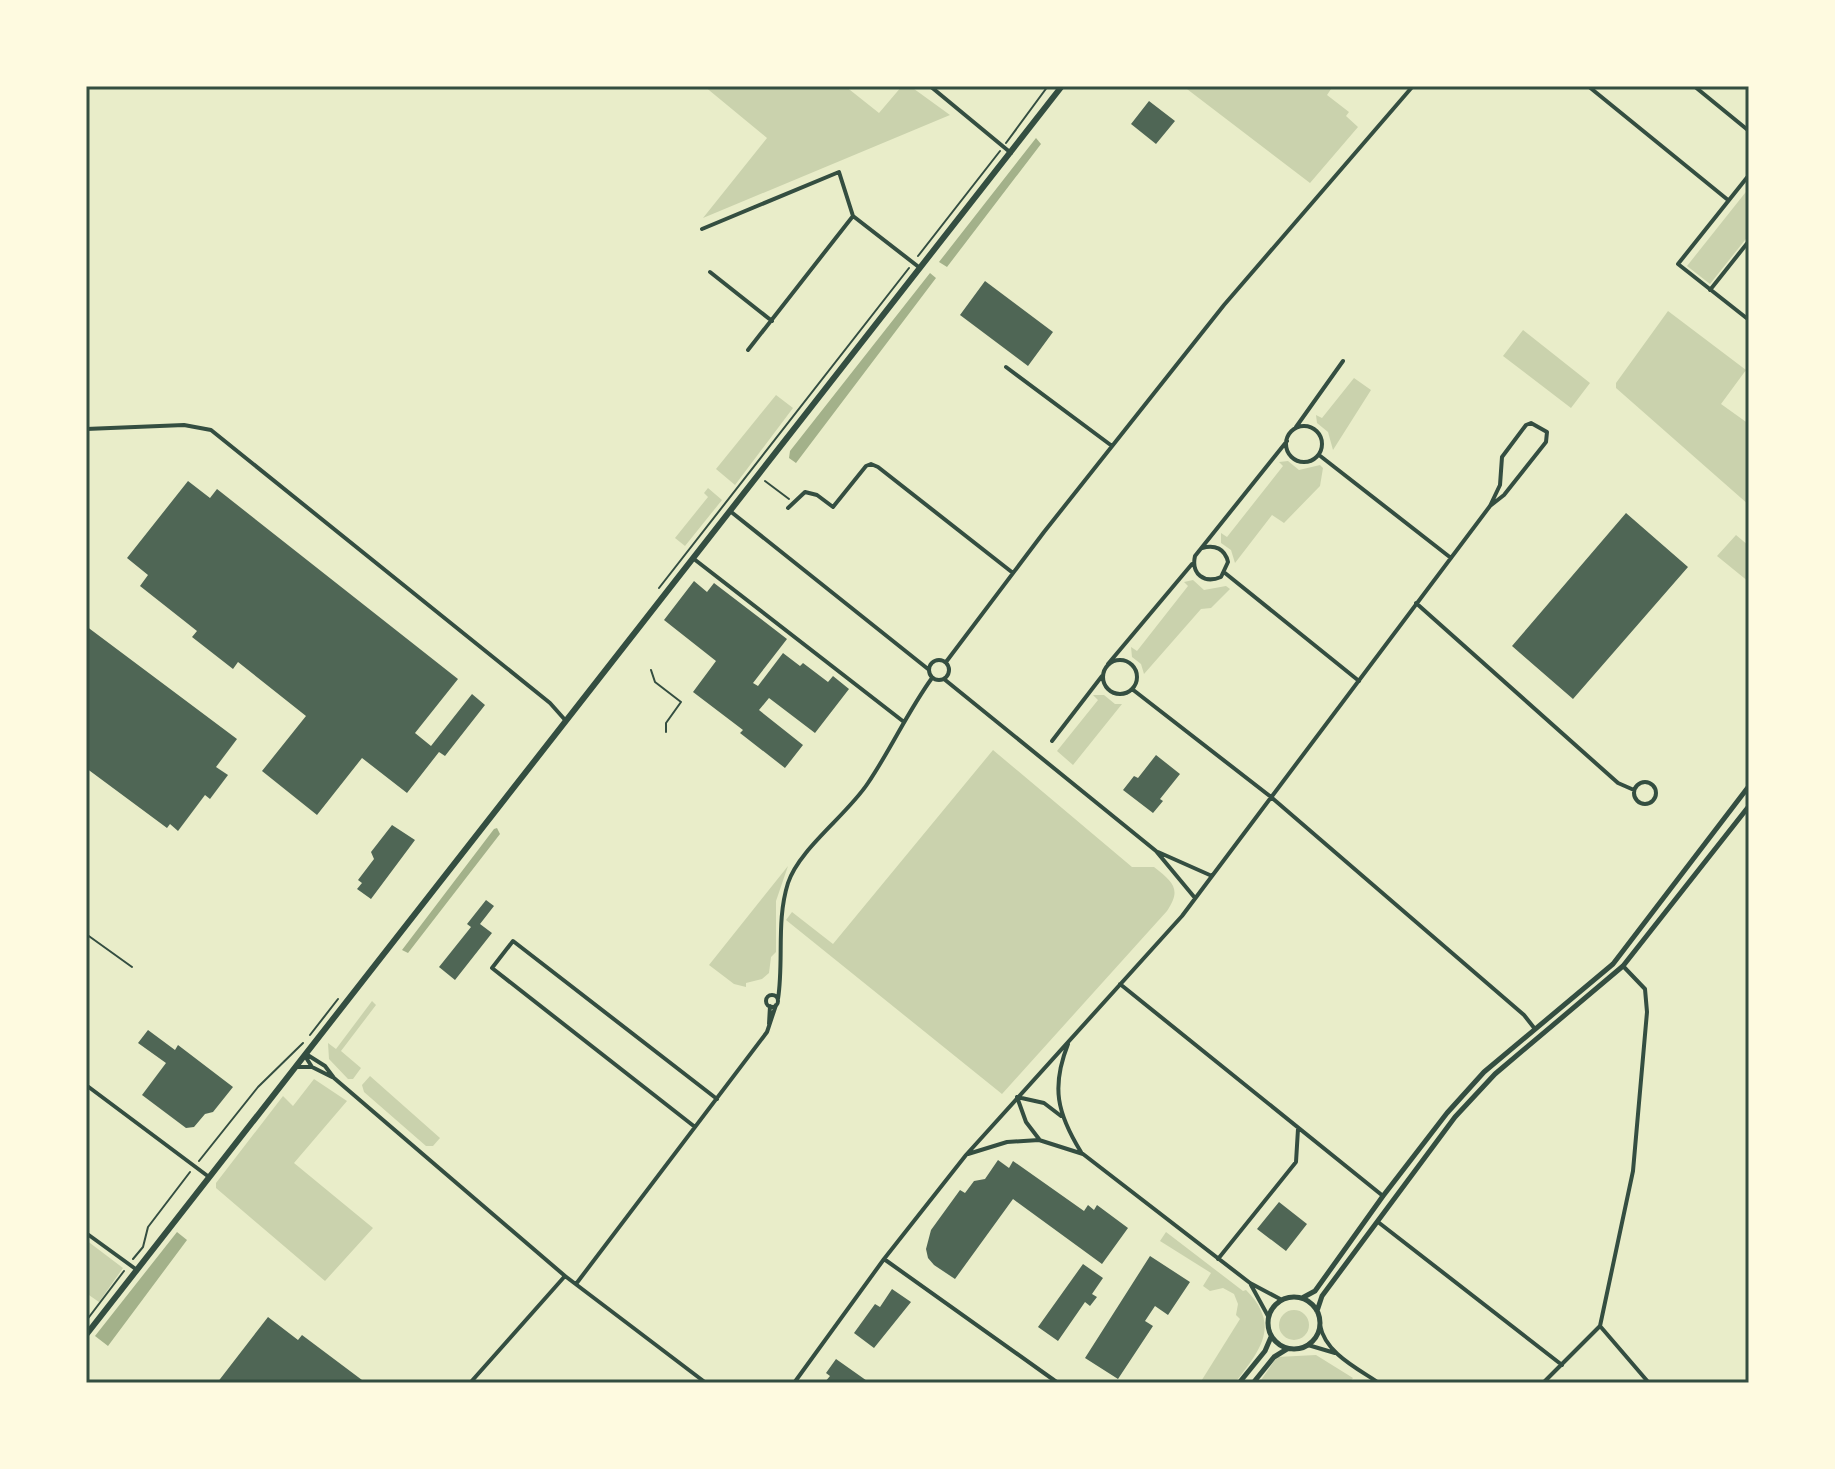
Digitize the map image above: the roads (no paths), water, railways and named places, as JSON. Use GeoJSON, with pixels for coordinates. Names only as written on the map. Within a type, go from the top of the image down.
{"type":"FeatureCollection","features":[{"type":"Feature","properties":{"kind":"main road"},"geometry":{"type":"LineString","coordinates":[[86,1335],[1062,86]]}},
{"type":"Feature","properties":{"kind":"street"},"geometry":{"type":"LineString","coordinates":[[930,86],[1011,153]]}},
{"type":"Feature","properties":{"kind":"street"},"geometry":{"type":"LineString","coordinates":[[946,662],[1224,305],[1413,86]]}},
{"type":"Feature","properties":{"kind":"street"},"geometry":{"type":"LineString","coordinates":[[1588,86],[1728,200]]}},
{"type":"Feature","properties":{"kind":"street"},"geometry":{"type":"LineString","coordinates":[[1694,86],[1749,131]]}},
{"type":"Feature","properties":{"kind":"street"},"geometry":{"type":"LineString","coordinates":[[702,229],[839,172],[853,216],[920,268]]}},
{"type":"Feature","properties":{"kind":"street"},"geometry":{"type":"LineString","coordinates":[[1749,175],[1678,264],[1749,320]]}},
{"type":"Feature","properties":{"kind":"street"},"geometry":{"type":"LineString","coordinates":[[748,350],[853,216]]}},
{"type":"Feature","properties":{"kind":"street"},"geometry":{"type":"LineString","coordinates":[[1710,290],[1749,241]]}},
{"type":"Feature","properties":{"kind":"street"},"geometry":{"type":"LineString","coordinates":[[710,272],[772,321]]}},
{"type":"Feature","properties":{"kind":"street"},"geometry":{"type":"LineString","coordinates":[[1052,741],[1108,664],[1194,562],[1287,441],[1343,361]]}},
{"type":"Feature","properties":{"kind":"street"},"geometry":{"type":"LineString","coordinates":[[1006,367],[1112,446]]}},
{"type":"Feature","properties":{"kind":"street"},"geometry":{"type":"LineString","coordinates":[[794,1383],[884,1259],[966,1155],[1196,898],[1490,506],[1500,485],[1502,457],[1526,425],[1538,424],[1547,432],[1546,442],[1504,495],[1490,506]]}},
{"type":"Feature","properties":{"kind":"street"},"geometry":{"type":"LineString","coordinates":[[86,429],[184,425],[211,430],[550,703],[566,721]]}},
{"type":"Feature","properties":{"kind":"street"},"geometry":{"type":"LineString","coordinates":[[1287,441],[1289,452],[1297,460],[1309,461],[1319,455],[1322,444],[1319,434],[1305,426],[1294,429]]}},
{"type":"Feature","properties":{"kind":"street"},"geometry":{"type":"LineString","coordinates":[[1319,455],[1451,558]]}},
{"type":"Feature","properties":{"kind":"street"},"geometry":{"type":"LineString","coordinates":[[788,508],[799,495],[810,492],[833,507],[866,466],[871,464],[1013,573]]}},
{"type":"Feature","properties":{"kind":"street"},"geometry":{"type":"LineString","coordinates":[[730,511],[928,669],[932,678],[937,681],[944,679],[949,671],[946,662]]}},
{"type":"Feature","properties":{"kind":"street"},"geometry":{"type":"LineString","coordinates":[[1194,562],[1196,572],[1205,579],[1216,580],[1225,573],[1228,562],[1224,552],[1214,546],[1202,548]]}},
{"type":"Feature","properties":{"kind":"street"},"geometry":{"type":"LineString","coordinates":[[693,558],[904,722]]}},
{"type":"Feature","properties":{"kind":"street"},"geometry":{"type":"LineString","coordinates":[[1225,573],[1359,681]]}},
{"type":"Feature","properties":{"kind":"street"},"geometry":{"type":"LineString","coordinates":[[1416,603],[1618,783],[1634,790]]}},
{"type":"Feature","properties":{"kind":"street"},"geometry":{"type":"LineString","coordinates":[[1102,676],[1106,687],[1115,694],[1132,689],[1137,679],[1130,663],[1119,659],[1108,664]]}},
{"type":"Feature","properties":{"kind":"street"},"geometry":{"type":"LineString","coordinates":[[928,669],[933,661],[946,662]]}},
{"type":"Feature","properties":{"kind":"street"},"geometry":{"type":"LineString","coordinates":[[576,1284],[769,1027],[780,987],[781,910],[789,880],[805,855],[868,783],[932,678]]}},
{"type":"Feature","properties":{"kind":"street"},"geometry":{"type":"LineString","coordinates":[[944,679],[1156,851],[1196,898]]}},
{"type":"Feature","properties":{"kind":"street"},"geometry":{"type":"LineString","coordinates":[[1132,689],[1271,797],[1524,1015],[1535,1029]]}},
{"type":"Feature","properties":{"kind":"street"},"geometry":{"type":"LineString","coordinates":[[1648,782],[1656,789],[1656,796],[1652,802],[1642,804],[1636,800],[1634,790],[1637,784],[1648,782]]}},
{"type":"Feature","properties":{"kind":"street"},"geometry":{"type":"LineString","coordinates":[[1268,1316],[1282,1300],[1302,1298],[1315,1291],[1447,1113],[1484,1072],[1613,964],[1749,786]]}},
{"type":"Feature","properties":{"kind":"street"},"geometry":{"type":"LineString","coordinates":[[1379,1383],[1338,1354],[1321,1334],[1317,1311],[1322,1296],[1445,1130],[1487,1083],[1623,966],[1749,806]]}},
{"type":"Feature","properties":{"kind":"street"},"geometry":{"type":"LineString","coordinates":[[1156,851],[1212,876]]}},
{"type":"Feature","properties":{"kind":"street"},"geometry":{"type":"LineString","coordinates":[[695,1127],[492,968],[513,941],[717,1099]]}},
{"type":"Feature","properties":{"kind":"street"},"geometry":{"type":"LineString","coordinates":[[1543,1383],[1600,1326],[1633,1171],[1647,1012],[1645,989],[1623,966]]}},
{"type":"Feature","properties":{"kind":"street"},"geometry":{"type":"LineString","coordinates":[[1120,984],[1383,1196]]}},
{"type":"Feature","properties":{"kind":"street"},"geometry":{"type":"LineString","coordinates":[[774,1003],[766,1000],[780,987]]}},
{"type":"Feature","properties":{"kind":"street"},"geometry":{"type":"LineString","coordinates":[[771,995],[774,1003]]}},
{"type":"Feature","properties":{"kind":"street"},"geometry":{"type":"LineString","coordinates":[[1069,1041],[1058,1072],[1058,1096],[1061,1116],[1083,1154]]}},
{"type":"Feature","properties":{"kind":"street"},"geometry":{"type":"LineString","coordinates":[[314,1044],[317,1059]]}},
{"type":"Feature","properties":{"kind":"street"},"geometry":{"type":"LineString","coordinates":[[305,1054],[317,1059],[334,1078],[565,1276],[706,1383]]}},
{"type":"Feature","properties":{"kind":"street"},"geometry":{"type":"LineString","coordinates":[[305,1054],[312,1067]]}},
{"type":"Feature","properties":{"kind":"street"},"geometry":{"type":"LineString","coordinates":[[295,1067],[312,1067],[334,1078]]}},
{"type":"Feature","properties":{"kind":"street"},"geometry":{"type":"LineString","coordinates":[[86,1085],[209,1177]]}},
{"type":"Feature","properties":{"kind":"street"},"geometry":{"type":"LineString","coordinates":[[1017,1097],[1044,1103],[1061,1116]]}},
{"type":"Feature","properties":{"kind":"street"},"geometry":{"type":"LineString","coordinates":[[1017,1097],[1026,1122],[1039,1140]]}},
{"type":"Feature","properties":{"kind":"street"},"geometry":{"type":"LineString","coordinates":[[1218,1259],[1296,1162],[1298,1128]]}},
{"type":"Feature","properties":{"kind":"street"},"geometry":{"type":"LineString","coordinates":[[966,1155],[1007,1142],[1039,1140],[1083,1154],[1250,1283],[1282,1300]]}},
{"type":"Feature","properties":{"kind":"street"},"geometry":{"type":"LineString","coordinates":[[1377,1221],[1562,1365]]}},
{"type":"Feature","properties":{"kind":"street"},"geometry":{"type":"LineString","coordinates":[[86,1233],[137,1270]]}},
{"type":"Feature","properties":{"kind":"street"},"geometry":{"type":"LineString","coordinates":[[884,1259],[1058,1383]]}},
{"type":"Feature","properties":{"kind":"street"},"geometry":{"type":"LineString","coordinates":[[470,1383],[565,1276]]}},
{"type":"Feature","properties":{"kind":"street"},"geometry":{"type":"LineString","coordinates":[[1239,1383],[1265,1351],[1271,1337],[1268,1316],[1250,1283]]}},
{"type":"Feature","properties":{"kind":"street"},"geometry":{"type":"LineString","coordinates":[[1302,1298],[1317,1311]]}},
{"type":"Feature","properties":{"kind":"street"},"geometry":{"type":"LineString","coordinates":[[1253,1383],[1274,1357],[1314,1340],[1320,1325]]}},
{"type":"Feature","properties":{"kind":"street"},"geometry":{"type":"LineString","coordinates":[[1600,1326],[1649,1383]]}},
{"type":"Feature","properties":{"kind":"street"},"geometry":{"type":"LineString","coordinates":[[1271,1337],[1287,1349]]}},
{"type":"Feature","properties":{"kind":"street"},"geometry":{"type":"LineString","coordinates":[[1308,1345],[1338,1354]]}},
{"type":"Feature","properties":{"kind":"lane"},"geometry":{"type":"LineString","coordinates":[[651,670],[655,682],[681,702],[666,723],[666,732]]}},
{"type":"Feature","properties":{"kind":"lane"},"geometry":{"type":"LineString","coordinates":[[86,934],[132,967]]}}]}
